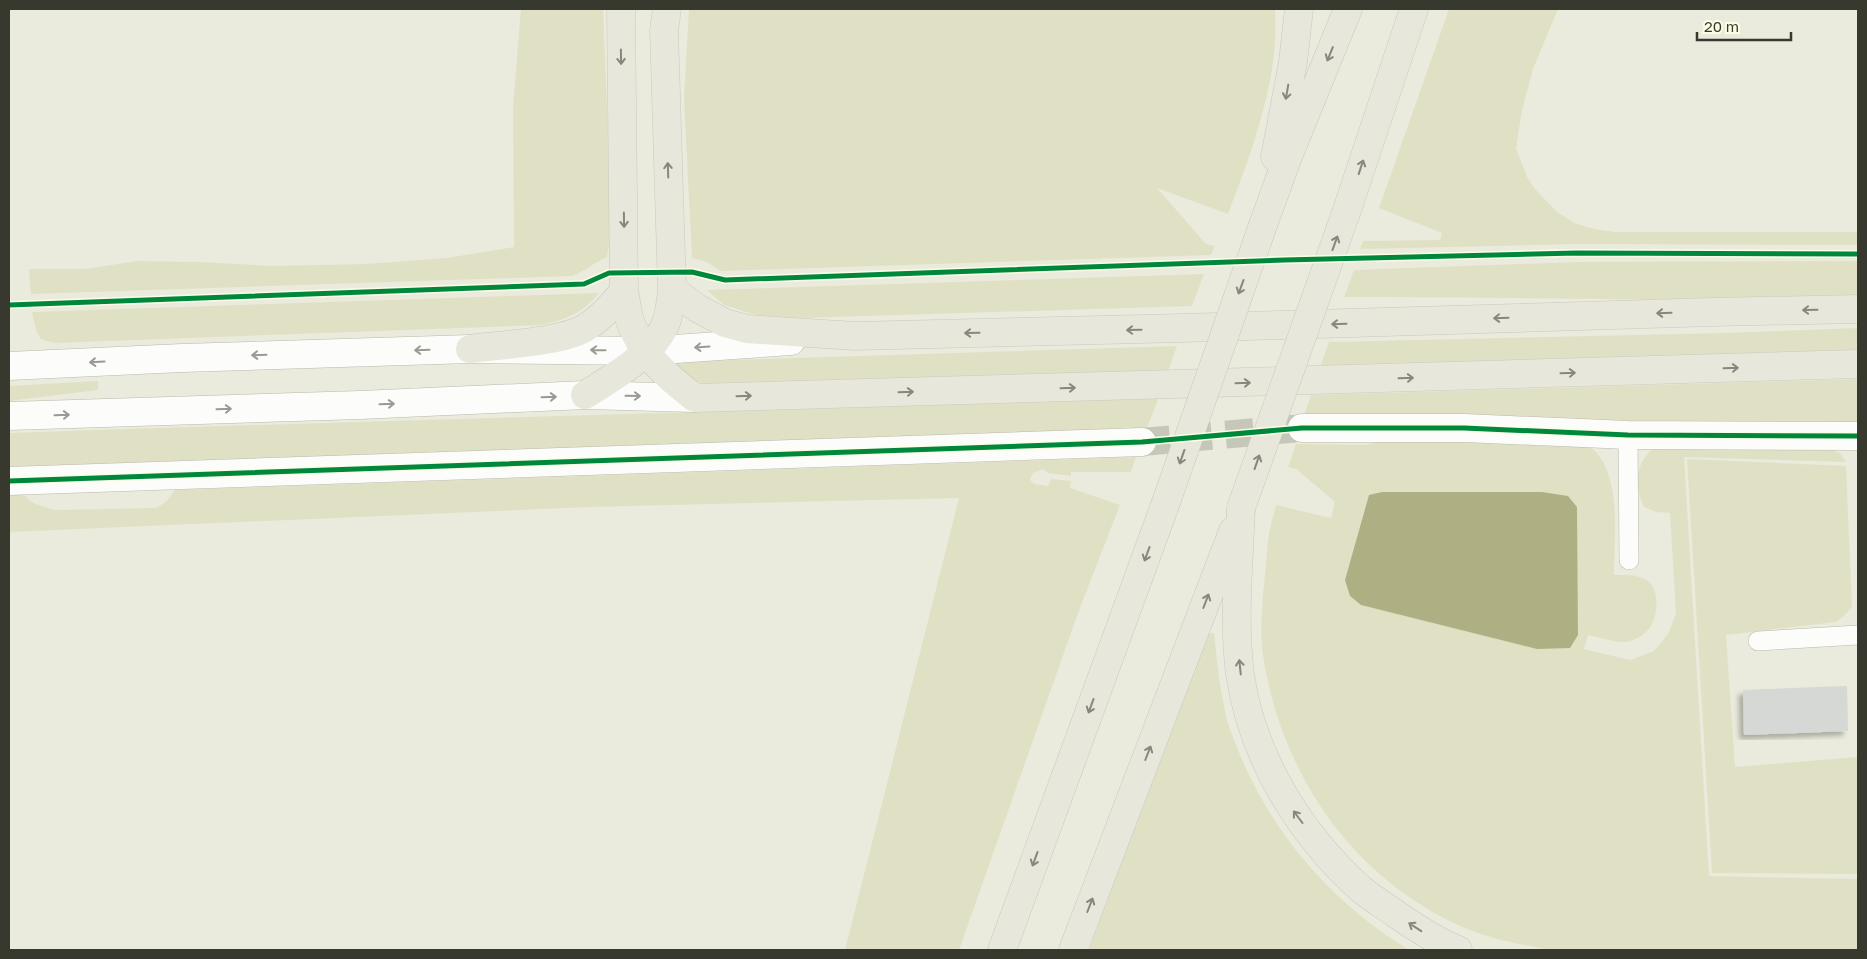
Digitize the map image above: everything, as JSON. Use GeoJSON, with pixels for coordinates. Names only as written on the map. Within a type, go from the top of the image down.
{"type":"FeatureCollection","features":[{"type":"Feature","properties":{"kind":"main road"},"geometry":{"type":"LineString","coordinates":[[621,9],[624,291],[630,319],[646,351],[656,365],[670,379],[695,398],[1858,364]]}},
{"type":"Feature","properties":{"kind":"main road"},"geometry":{"type":"LineString","coordinates":[[585,395],[619,374],[646,351],[657,339],[666,321],[672,289],[664,30],[667,9]]}},
{"type":"Feature","properties":{"kind":"main road"},"geometry":{"type":"LineString","coordinates":[[1263,225],[1293,62],[1299,9]]}},
{"type":"Feature","properties":{"kind":"main road"},"geometry":{"type":"LineString","coordinates":[[1002,950],[1164,508],[1287,159],[1348,9]]}},
{"type":"Feature","properties":{"kind":"main road"},"geometry":{"type":"LineString","coordinates":[[1073,950],[1241,508],[1346,213],[1414,9]]}},
{"type":"Feature","properties":{"kind":"main road"},"geometry":{"type":"LineString","coordinates":[[672,289],[697,308],[718,319],[746,329],[855,336],[1858,309]]}},
{"type":"Feature","properties":{"kind":"main road"},"geometry":{"type":"LineString","coordinates":[[470,349],[564,337],[584,329],[598,318],[624,291]]}},
{"type":"Feature","properties":{"kind":"main road"},"geometry":{"type":"LineString","coordinates":[[1241,508],[1236,630],[1241,676],[1251,721],[1268,764],[1290,806],[1322,849],[1363,891],[1415,928],[1442,944],[1458,950]]}},
{"type":"Feature","properties":{"kind":"street"},"geometry":{"type":"LineString","coordinates":[[9,366],[182,358],[470,349],[646,351],[855,336]]}},
{"type":"Feature","properties":{"kind":"street"},"geometry":{"type":"LineString","coordinates":[[9,416],[340,406],[585,395],[695,398]]}},
{"type":"Feature","properties":{"kind":"street"},"geometry":{"type":"LineString","coordinates":[[1302,428],[1464,428],[1628,435],[1858,441]]}},
{"type":"Feature","properties":{"kind":"street"},"geometry":{"type":"LineString","coordinates":[[9,481],[1142,442]]}},
{"type":"Feature","properties":{"kind":"lane"},"geometry":{"type":"LineString","coordinates":[[1628,435],[1629,560]]}},
{"type":"Feature","properties":{"kind":"lane"},"geometry":{"type":"LineString","coordinates":[[1758,641],[1858,635]]}},
{"type":"Feature","properties":{"kind":"shaded area"},"geometry":{"type":"Polygon","coordinates":[[[521,9],[603,9],[611,207],[610,239],[607,257],[572,276],[31,294],[29,269],[86,269],[137,261],[272,266],[366,264],[447,258],[514,247],[513,107],[521,9]]]}},
{"type":"Feature","properties":{"kind":"shaded area"},"geometry":{"type":"Polygon","coordinates":[[[689,9],[1275,9],[1275,35],[1269,87],[1255,139],[1228,214],[1157,188],[1206,244],[1215,246],[1211,255],[721,271],[707,262],[692,258],[684,99],[689,9]]]}},
{"type":"Feature","properties":{"kind":"shaded area"},"geometry":{"type":"Polygon","coordinates":[[[1449,9],[1558,9],[1533,69],[1522,110],[1516,148],[1527,177],[1535,189],[1557,212],[1574,223],[1594,229],[1616,232],[1858,232],[1858,245],[1576,244],[1360,249],[1363,241],[1440,240],[1442,233],[1379,208],[1449,9]]]}},
{"type":"Feature","properties":{"kind":"shaded area"},"geometry":{"type":"Polygon","coordinates":[[[1858,261],[1858,299],[1344,297],[1354,270],[1577,262],[1858,261]]]}},
{"type":"Feature","properties":{"kind":"shaded area"},"geometry":{"type":"Polygon","coordinates":[[[1204,274],[1192,306],[769,319],[724,305],[707,290],[1204,274]]]}},
{"type":"Feature","properties":{"kind":"shaded area"},"geometry":{"type":"Polygon","coordinates":[[[599,293],[587,306],[573,315],[541,325],[54,343],[41,339],[36,330],[32,312],[599,293]]]}},
{"type":"Feature","properties":{"kind":"shaded area"},"geometry":{"type":"Polygon","coordinates":[[[1858,328],[1858,353],[1319,370],[1329,342],[1726,333],[1858,328]]]}},
{"type":"Feature","properties":{"kind":"shaded area"},"geometry":{"type":"Polygon","coordinates":[[[1177,346],[1167,374],[723,387],[688,379],[670,362],[1177,346]]]}},
{"type":"Feature","properties":{"kind":"shaded area"},"geometry":{"type":"Polygon","coordinates":[[[1858,379],[1858,423],[1303,419],[1311,395],[1858,379]]]}},
{"type":"Feature","properties":{"kind":"shaded area"},"geometry":{"type":"Polygon","coordinates":[[[98,381],[98,390],[9,401],[9,386],[98,381]]]}},
{"type":"Feature","properties":{"kind":"shaded area"},"geometry":{"type":"Polygon","coordinates":[[[1159,397],[1147,428],[963,443],[9,474],[9,433],[1159,397]]]}},
{"type":"Feature","properties":{"kind":"shaded area"},"geometry":{"type":"Polygon","coordinates":[[[1383,439],[1582,444],[1594,450],[1604,463],[1613,493],[1615,510],[1614,575],[1636,576],[1648,581],[1655,592],[1656,613],[1647,631],[1634,639],[1622,642],[1588,635],[1584,649],[1630,660],[1654,651],[1668,634],[1676,614],[1670,513],[1656,512],[1644,507],[1638,490],[1638,473],[1650,451],[1657,445],[1828,448],[1840,453],[1846,462],[1684,457],[1709,876],[1858,879],[1858,950],[1551,950],[1529,946],[1477,933],[1427,908],[1390,883],[1358,853],[1329,819],[1306,782],[1287,742],[1272,699],[1263,655],[1262,610],[1268,542],[1276,505],[1331,518],[1335,502],[1296,469],[1288,467],[1296,444],[1367,445],[1383,439]]]}},
{"type":"Feature","properties":{"kind":"shaded area"},"geometry":{"type":"Polygon","coordinates":[[[1136,457],[1131,472],[1071,472],[1071,476],[1048,473],[1043,469],[1033,473],[1030,480],[1035,484],[1048,486],[1051,479],[1071,481],[1070,488],[1120,505],[1078,613],[959,950],[845,950],[959,498],[589,507],[9,532],[9,494],[23,494],[33,503],[55,510],[156,508],[166,502],[175,490],[1136,457]]]}},
{"type":"Feature","properties":{"kind":"shaded area"},"geometry":{"type":"Polygon","coordinates":[[[1687,459],[1846,466],[1852,606],[1836,622],[1726,635],[1735,767],[1858,757],[1858,874],[1712,873],[1687,459]]]}},
{"type":"Feature","properties":{"kind":"shaded area"},"geometry":{"type":"Polygon","coordinates":[[[1382,492],[1542,492],[1568,496],[1577,507],[1578,635],[1570,648],[1537,649],[1361,605],[1350,596],[1345,580],[1369,495],[1382,492]]]}},
{"type":"Feature","properties":{"kind":"shaded area"},"geometry":{"type":"Polygon","coordinates":[[[1206,633],[1214,633],[1222,698],[1233,738],[1259,794],[1275,821],[1313,870],[1335,893],[1358,914],[1409,950],[1089,950],[1206,633]]]}},
{"type":"Feature","properties":{"kind":"building"},"geometry":{"type":"Polygon","coordinates":[[[1847,686],[1848,731],[1744,735],[1743,690],[1847,686]]]}},
{"type":"Feature","properties":{"kind":"tunnel"},"geometry":{"type":"LineString","coordinates":[[1142,442],[1302,428]]}},
{"type":"Feature","properties":{"kind":"cycle path"},"geometry":{"type":"LineString","coordinates":[[9,305],[584,284],[609,273],[692,272],[725,280],[1284,260],[1577,253],[1858,254]]}},
{"type":"Feature","properties":{"kind":"cycle path"},"geometry":{"type":"LineString","coordinates":[[9,481],[1142,442],[1302,428],[1464,428],[1628,435],[1858,436]]}}]}
